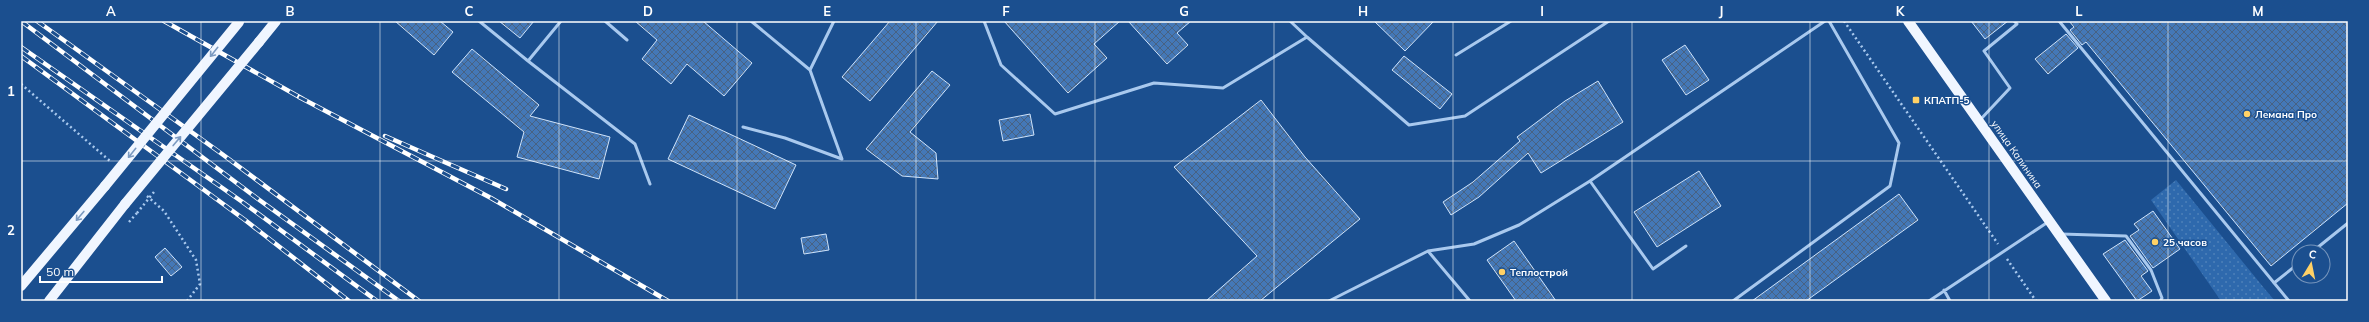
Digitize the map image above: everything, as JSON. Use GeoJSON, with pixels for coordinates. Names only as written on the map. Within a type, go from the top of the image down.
{"type":"FeatureCollection","features":[{"type":"Feature","properties":{"kind":"main road"},"geometry":{"type":"LineString","coordinates":[[21,286],[105,186],[239,21]]}},
{"type":"Feature","properties":{"kind":"main road"},"geometry":{"type":"LineString","coordinates":[[49,301],[125,204],[276,21]]}},
{"type":"Feature","properties":{"kind":"main road","name":"улица Калинина"},"geometry":{"type":"LineString","coordinates":[[1908,21],[2106,301]]}},
{"type":"Feature","properties":{"kind":"lane"},"geometry":{"type":"LineString","coordinates":[[479,21],[635,144],[650,184]]}},
{"type":"Feature","properties":{"kind":"lane"},"geometry":{"type":"LineString","coordinates":[[528,61],[561,21]]}},
{"type":"Feature","properties":{"kind":"lane"},"geometry":{"type":"LineString","coordinates":[[605,21],[627,40]]}},
{"type":"Feature","properties":{"kind":"lane"},"geometry":{"type":"LineString","coordinates":[[743,128],[785,138],[842,159],[810,70],[751,21]]}},
{"type":"Feature","properties":{"kind":"lane"},"geometry":{"type":"LineString","coordinates":[[810,70],[834,21]]}},
{"type":"Feature","properties":{"kind":"lane"},"geometry":{"type":"LineString","coordinates":[[984,21],[1001,65],[1055,114],[1154,84],[1223,88],[1307,37]]}},
{"type":"Feature","properties":{"kind":"lane"},"geometry":{"type":"LineString","coordinates":[[1290,21],[1409,125],[1465,116],[1608,21]]}},
{"type":"Feature","properties":{"kind":"lane"},"geometry":{"type":"LineString","coordinates":[[1456,55],[1511,21]]}},
{"type":"Feature","properties":{"kind":"lane"},"geometry":{"type":"LineString","coordinates":[[1329,301],[1428,251],[1474,244],[1519,225],[1590,181],[1825,21]]}},
{"type":"Feature","properties":{"kind":"lane"},"geometry":{"type":"LineString","coordinates":[[1733,301],[1890,186],[1899,143],[1829,21]]}},
{"type":"Feature","properties":{"kind":"lane"},"geometry":{"type":"LineString","coordinates":[[1979,121],[2010,88],[1984,52],[2016,24],[2014,21]]}},
{"type":"Feature","properties":{"kind":"lane"},"geometry":{"type":"LineString","coordinates":[[2059,21],[2289,301]]}},
{"type":"Feature","properties":{"kind":"lane"},"geometry":{"type":"LineString","coordinates":[[1590,181],[1653,269],[1686,246]]}},
{"type":"Feature","properties":{"kind":"lane"},"geometry":{"type":"LineString","coordinates":[[1929,301],[2050,221]]}},
{"type":"Feature","properties":{"kind":"lane"},"geometry":{"type":"LineString","coordinates":[[2322,244],[2348,224]]}},
{"type":"Feature","properties":{"kind":"lane"},"geometry":{"type":"LineString","coordinates":[[2059,234],[2126,236],[2151,270],[2162,298],[2160,301]]}},
{"type":"Feature","properties":{"kind":"lane"},"geometry":{"type":"LineString","coordinates":[[1428,251],[1470,301]]}},
{"type":"Feature","properties":{"kind":"lane"},"geometry":{"type":"LineString","coordinates":[[2274,283],[2291,269]]}},
{"type":"Feature","properties":{"kind":"lane"},"geometry":{"type":"LineString","coordinates":[[1944,290],[1950,301]]}},
{"type":"Feature","properties":{"kind":"path"},"geometry":{"type":"LineString","coordinates":[[1844,21],[2036,301]]}},
{"type":"Feature","properties":{"kind":"shaded area"},"geometry":{"type":"Polygon","coordinates":[[[2176,180],[2275,301],[2221,301],[2151,200],[2176,180]]]}},
{"type":"Feature","properties":{"kind":"building"},"geometry":{"type":"Polygon","coordinates":[[[395,21],[440,21],[453,32],[434,55],[395,21]]]}},
{"type":"Feature","properties":{"kind":"building"},"geometry":{"type":"Polygon","coordinates":[[[499,21],[534,21],[520,38],[499,21]]]}},
{"type":"Feature","properties":{"kind":"building"},"geometry":{"type":"Polygon","coordinates":[[[635,21],[703,21],[752,63],[724,96],[687,64],[671,84],[642,59],[657,40],[635,21]]]}},
{"type":"Feature","properties":{"kind":"building"},"geometry":{"type":"Polygon","coordinates":[[[890,21],[938,21],[870,101],[842,77],[890,21]]]}},
{"type":"Feature","properties":{"kind":"building"},"geometry":{"type":"Polygon","coordinates":[[[1004,21],[1120,21],[1094,44],[1107,58],[1068,93],[1004,21]]]}},
{"type":"Feature","properties":{"kind":"building"},"geometry":{"type":"Polygon","coordinates":[[[1128,21],[1191,21],[1177,33],[1188,45],[1167,64],[1128,21]]]}},
{"type":"Feature","properties":{"kind":"building"},"geometry":{"type":"Polygon","coordinates":[[[1374,21],[1434,21],[1405,51],[1374,21]]]}},
{"type":"Feature","properties":{"kind":"building"},"geometry":{"type":"Polygon","coordinates":[[[1971,21],[2008,21],[1985,39],[1971,21]]]}},
{"type":"Feature","properties":{"kind":"building","name":"Лемана Про"},"geometry":{"type":"Polygon","coordinates":[[[2069,21],[2348,21],[2348,203],[2298,244],[2291,244],[2291,250],[2271,266],[2086,42],[2082,45],[2070,30],[2074,27],[2069,21]]]}},
{"type":"Feature","properties":{"kind":"building"},"geometry":{"type":"Polygon","coordinates":[[[2066,34],[2078,48],[2048,74],[2035,59],[2066,34]]]}},
{"type":"Feature","properties":{"kind":"building"},"geometry":{"type":"Polygon","coordinates":[[[1685,45],[1709,80],[1686,95],[1662,60],[1685,45]]]}},
{"type":"Feature","properties":{"kind":"building"},"geometry":{"type":"Polygon","coordinates":[[[472,49],[539,105],[530,116],[610,137],[599,179],[517,157],[524,132],[452,72],[472,49]]]}},
{"type":"Feature","properties":{"kind":"building"},"geometry":{"type":"Polygon","coordinates":[[[1404,56],[1452,94],[1440,109],[1392,70],[1404,56]]]}},
{"type":"Feature","properties":{"kind":"building"},"geometry":{"type":"Polygon","coordinates":[[[932,71],[950,85],[910,132],[936,153],[938,179],[902,176],[866,149],[932,71]]]}},
{"type":"Feature","properties":{"kind":"building"},"geometry":{"type":"Polygon","coordinates":[[[1598,81],[1623,122],[1541,173],[1528,153],[1479,197],[1451,215],[1443,202],[1473,182],[1520,141],[1517,137],[1565,101],[1598,81]]]}},
{"type":"Feature","properties":{"kind":"building"},"geometry":{"type":"Polygon","coordinates":[[[1261,100],[1305,157],[1360,219],[1260,301],[1206,301],[1257,256],[1174,167],[1261,100]]]}},
{"type":"Feature","properties":{"kind":"building"},"geometry":{"type":"Polygon","coordinates":[[[1030,114],[1034,135],[1003,141],[999,120],[1030,114]]]}},
{"type":"Feature","properties":{"kind":"building"},"geometry":{"type":"Polygon","coordinates":[[[689,115],[796,165],[775,209],[668,159],[689,115]]]}},
{"type":"Feature","properties":{"kind":"building"},"geometry":{"type":"Polygon","coordinates":[[[1699,171],[1721,206],[1657,247],[1634,212],[1699,171]]]}},
{"type":"Feature","properties":{"kind":"building"},"geometry":{"type":"Polygon","coordinates":[[[1899,194],[1918,220],[1806,301],[1752,301],[1899,194]]]}},
{"type":"Feature","properties":{"kind":"building"},"geometry":{"type":"Polygon","coordinates":[[[2153,211],[2180,249],[2153,268],[2130,236],[2139,230],[2134,224],[2153,211]]]}},
{"type":"Feature","properties":{"kind":"building"},"geometry":{"type":"Polygon","coordinates":[[[826,234],[829,250],[804,254],[801,238],[826,234]]]}},
{"type":"Feature","properties":{"kind":"building"},"geometry":{"type":"Polygon","coordinates":[[[2125,240],[2148,271],[2141,276],[2152,291],[2137,301],[2103,254],[2125,240]]]}},
{"type":"Feature","properties":{"kind":"building"},"geometry":{"type":"Polygon","coordinates":[[[1514,241],[1556,301],[1516,301],[1487,260],[1514,241]]]}},
{"type":"Feature","properties":{"kind":"building"},"geometry":{"type":"Polygon","coordinates":[[[165,248],[182,267],[171,276],[155,257],[165,248]]]}},
{"type":"Feature","properties":{"kind":"railway"},"geometry":{"type":"LineString","coordinates":[[21,21],[258,199],[399,301]]}},
{"type":"Feature","properties":{"kind":"railway"},"geometry":{"type":"LineString","coordinates":[[37,21],[222,154],[419,301]]}},
{"type":"Feature","properties":{"kind":"railway"},"geometry":{"type":"LineString","coordinates":[[164,21],[303,99]]}},
{"type":"Feature","properties":{"kind":"railway"},"geometry":{"type":"LineString","coordinates":[[21,47],[241,201],[377,301]]}},
{"type":"Feature","properties":{"kind":"railway"},"geometry":{"type":"LineString","coordinates":[[21,56],[245,220],[349,301]]}},
{"type":"Feature","properties":{"kind":"railway"},"geometry":{"type":"LineString","coordinates":[[299,97],[491,198],[668,301]]}},
{"type":"Feature","properties":{"kind":"railway"},"geometry":{"type":"LineString","coordinates":[[385,136],[506,189]]}},
{"type":"Feature","properties":{"kind":"place","name":"КПАТП-5"},"geometry":{"type":"Point","coordinates":[1916,100]}},
{"type":"Feature","properties":{"kind":"place","name":"Лемана Про"},"geometry":{"type":"Point","coordinates":[2247,114]}},
{"type":"Feature","properties":{"kind":"place","name":"25 часов"},"geometry":{"type":"Point","coordinates":[2155,242]}},
{"type":"Feature","properties":{"kind":"place","name":"Теплострой"},"geometry":{"type":"Point","coordinates":[1502,272]}}]}
